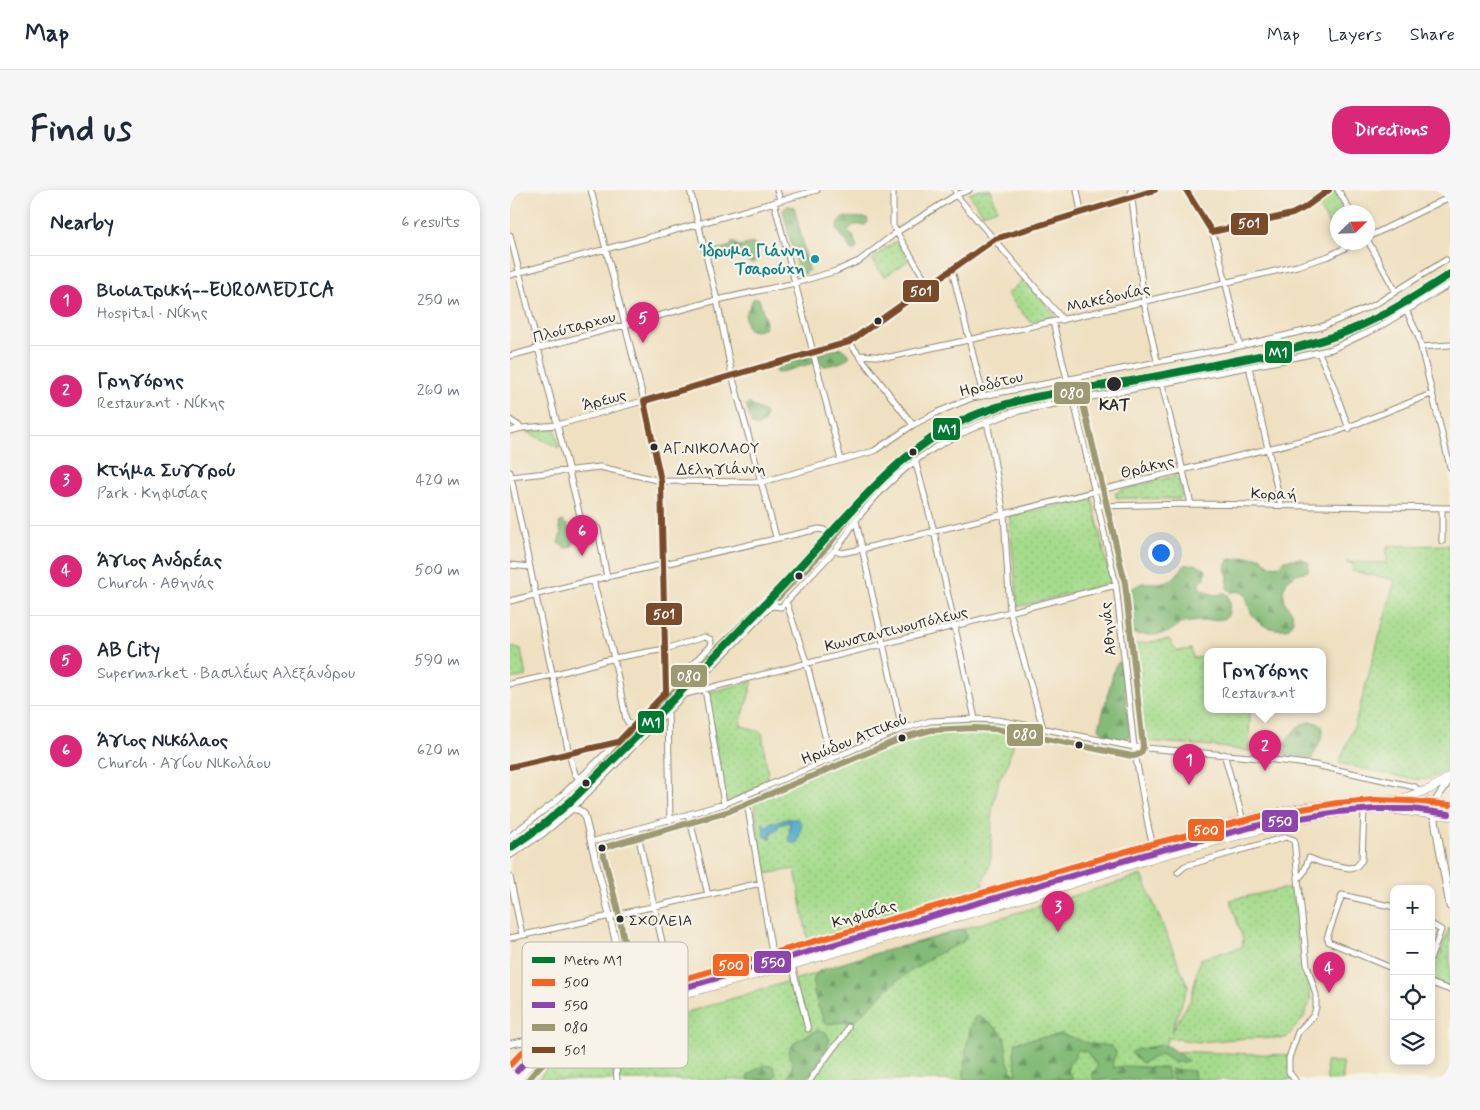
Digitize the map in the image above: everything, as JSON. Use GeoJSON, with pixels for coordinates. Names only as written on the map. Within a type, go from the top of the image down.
{"type":"FeatureCollection","features":[{"type":"Feature","properties":{"kind":"main road"},"geometry":{"type":"LineString","coordinates":[[1399,800],[1416,795],[1450,778]]}},
{"type":"Feature","properties":{"kind":"main road","name":"Κηφισίας"},"geometry":{"type":"LineString","coordinates":[[688,977],[1152,844],[1243,820],[1346,801],[1399,800],[1450,805]]}},
{"type":"Feature","properties":{"kind":"main road","name":"Κηφισίας"},"geometry":{"type":"LineString","coordinates":[[688,993],[792,965],[1156,857],[1305,818],[1364,810],[1396,810],[1450,816]]}},
{"type":"Feature","properties":{"kind":"main road"},"geometry":{"type":"LineString","coordinates":[[1434,814],[1450,906]]}},
{"type":"Feature","properties":{"kind":"main road","name":"Κηφισίας"},"geometry":{"type":"LineString","coordinates":[[510,1065],[522,1052]]}},
{"type":"Feature","properties":{"kind":"main road","name":"Κηφισίας"},"geometry":{"type":"LineString","coordinates":[[518,1079],[527,1068]]}},
{"type":"Feature","properties":{"kind":"street"},"geometry":{"type":"LineString","coordinates":[[592,190],[644,401],[661,481],[666,692]]}},
{"type":"Feature","properties":{"kind":"street"},"geometry":{"type":"LineString","coordinates":[[690,190],[717,300],[732,375],[776,538]]}},
{"type":"Feature","properties":{"kind":"street"},"geometry":{"type":"LineString","coordinates":[[777,190],[780,200]]}},
{"type":"Feature","properties":{"kind":"street"},"geometry":{"type":"LineString","coordinates":[[510,275],[817,190]]}},
{"type":"Feature","properties":{"kind":"street"},"geometry":{"type":"LineString","coordinates":[[893,190],[892,222],[930,286]]}},
{"type":"Feature","properties":{"kind":"street","name":"Πλούταρχου"},"geometry":{"type":"LineString","coordinates":[[510,356],[717,300],[795,283],[836,271],[859,261],[955,192],[969,190]]}},
{"type":"Feature","properties":{"kind":"street"},"geometry":{"type":"LineString","coordinates":[[1077,190],[1080,212]]}},
{"type":"Feature","properties":{"kind":"street"},"geometry":{"type":"LineString","coordinates":[[1131,190],[1144,302],[1157,361]]}},
{"type":"Feature","properties":{"kind":"street","name":"Άρεως"},"geometry":{"type":"LineString","coordinates":[[510,431],[557,425],[836,347],[849,342],[995,239],[1155,190]]}},
{"type":"Feature","properties":{"kind":"street"},"geometry":{"type":"LineString","coordinates":[[1186,190],[1212,232],[1227,282],[1240,346]]}},
{"type":"Feature","properties":{"kind":"street"},"geometry":{"type":"LineString","coordinates":[[1212,232],[1292,214],[1304,208],[1328,190]]}},
{"type":"Feature","properties":{"kind":"street"},"geometry":{"type":"LineString","coordinates":[[1338,190],[1347,205]]}},
{"type":"Feature","properties":{"kind":"street"},"geometry":{"type":"LineString","coordinates":[[955,192],[1063,320]]}},
{"type":"Feature","properties":{"kind":"street"},"geometry":{"type":"LineString","coordinates":[[1375,234],[1450,197]]}},
{"type":"Feature","properties":{"kind":"street"},"geometry":{"type":"LineString","coordinates":[[774,202],[841,460]]}},
{"type":"Feature","properties":{"kind":"street"},"geometry":{"type":"LineString","coordinates":[[510,235],[581,520],[585,524],[594,525],[598,529],[607,578]]}},
{"type":"Feature","properties":{"kind":"street","name":"Μακεδονίας"},"geometry":{"type":"LineString","coordinates":[[860,355],[890,357],[969,341],[1315,261],[1341,250]]}},
{"type":"Feature","properties":{"kind":"street"},"geometry":{"type":"LineString","coordinates":[[1373,250],[1396,292]]}},
{"type":"Feature","properties":{"kind":"street","name":"Ηροδότου"},"geometry":{"type":"LineString","coordinates":[[841,460],[874,451],[913,425],[962,401],[983,395],[1240,346],[1321,327],[1359,312],[1396,292],[1446,260]]}},
{"type":"Feature","properties":{"kind":"street"},"geometry":{"type":"LineString","coordinates":[[952,270],[983,395]]}},
{"type":"Feature","properties":{"kind":"street"},"geometry":{"type":"LineString","coordinates":[[772,606],[781,607],[786,602],[835,551],[856,521],[878,495],[915,460],[967,430],[1019,411],[1319,353],[1346,344],[1407,312],[1450,284]]}},
{"type":"Feature","properties":{"kind":"street"},"geometry":{"type":"LineString","coordinates":[[1407,312],[1414,322],[1421,347],[1450,467]]}},
{"type":"Feature","properties":{"kind":"street"},"geometry":{"type":"LineString","coordinates":[[1053,322],[1067,379]]}},
{"type":"Feature","properties":{"kind":"street"},"geometry":{"type":"LineString","coordinates":[[849,342],[913,425]]}},
{"type":"Feature","properties":{"kind":"street"},"geometry":{"type":"LineString","coordinates":[[1421,347],[1450,345]]}},
{"type":"Feature","properties":{"kind":"street"},"geometry":{"type":"LineString","coordinates":[[1319,353],[1336,391],[1349,429]]}},
{"type":"Feature","properties":{"kind":"street"},"geometry":{"type":"LineString","coordinates":[[1248,367],[1281,505]]}},
{"type":"Feature","properties":{"kind":"street"},"geometry":{"type":"LineString","coordinates":[[1162,384],[1191,504]]}},
{"type":"Feature","properties":{"kind":"street","name":"Θράκης"},"geometry":{"type":"LineString","coordinates":[[835,551],[842,553],[862,549],[1349,429],[1431,394]]}},
{"type":"Feature","properties":{"kind":"street","name":"Αθηνάς"},"geometry":{"type":"LineString","coordinates":[[1074,401],[1116,585],[1134,748],[1156,857]]}},
{"type":"Feature","properties":{"kind":"street"},"geometry":{"type":"LineString","coordinates":[[510,420],[522,428]]}},
{"type":"Feature","properties":{"kind":"street"},"geometry":{"type":"LineString","coordinates":[[986,422],[1004,515],[1010,612],[1043,728]]}},
{"type":"Feature","properties":{"kind":"street","name":"Δεληγιάννη"},"geometry":{"type":"LineString","coordinates":[[510,475],[600,467],[661,481],[762,482],[841,460]]}},
{"type":"Feature","properties":{"kind":"street"},"geometry":{"type":"LineString","coordinates":[[915,460],[934,531],[975,719]]}},
{"type":"Feature","properties":{"kind":"street"},"geometry":{"type":"LineString","coordinates":[[510,475],[569,754],[575,774],[579,779]]}},
{"type":"Feature","properties":{"kind":"street","name":"Κοραή"},"geometry":{"type":"LineString","coordinates":[[1097,506],[1191,504],[1450,508]]}},
{"type":"Feature","properties":{"kind":"street"},"geometry":{"type":"LineString","coordinates":[[1442,508],[1442,541]]}},
{"type":"Feature","properties":{"kind":"street"},"geometry":{"type":"LineString","coordinates":[[856,521],[902,729]]}},
{"type":"Feature","properties":{"kind":"street"},"geometry":{"type":"LineString","coordinates":[[510,601],[593,580],[820,529],[824,530],[832,538],[832,544],[572,809],[542,834],[510,855]]}},
{"type":"Feature","properties":{"kind":"street"},"geometry":{"type":"LineString","coordinates":[[510,565],[530,567]]}},
{"type":"Feature","properties":{"kind":"street"},"geometry":{"type":"LineString","coordinates":[[593,580],[614,658],[626,719],[632,728]]}},
{"type":"Feature","properties":{"kind":"street","name":"Κωνσταντινουπόλεως"},"geometry":{"type":"LineString","coordinates":[[682,695],[1116,585]]}},
{"type":"Feature","properties":{"kind":"street"},"geometry":{"type":"LineString","coordinates":[[786,602],[807,664],[831,760]]}},
{"type":"Feature","properties":{"kind":"street"},"geometry":{"type":"LineString","coordinates":[[510,684],[614,658],[665,649],[704,637],[710,639],[710,646],[618,742],[555,802],[510,836]]}},
{"type":"Feature","properties":{"kind":"street"},"geometry":{"type":"LineString","coordinates":[[706,689],[724,804]]}},
{"type":"Feature","properties":{"kind":"street"},"geometry":{"type":"LineString","coordinates":[[668,710],[670,821]]}},
{"type":"Feature","properties":{"kind":"street","name":"Ηρώδου Αττικού"},"geometry":{"type":"LineString","coordinates":[[591,842],[670,821],[724,804],[902,729],[930,721],[996,720],[1043,728],[1134,748],[1224,754],[1315,765],[1415,786],[1418,790],[1416,795]]}},
{"type":"Feature","properties":{"kind":"street"},"geometry":{"type":"LineString","coordinates":[[510,767],[618,742]]}},
{"type":"Feature","properties":{"kind":"street"},"geometry":{"type":"LineString","coordinates":[[1224,754],[1243,820]]}},
{"type":"Feature","properties":{"kind":"street"},"geometry":{"type":"LineString","coordinates":[[1434,814],[1434,803],[1450,778]]}},
{"type":"Feature","properties":{"kind":"street"},"geometry":{"type":"LineString","coordinates":[[746,796],[772,953]]}},
{"type":"Feature","properties":{"kind":"street"},"geometry":{"type":"LineString","coordinates":[[572,809],[579,810],[584,814],[616,942]]}},
{"type":"Feature","properties":{"kind":"street"},"geometry":{"type":"LineString","coordinates":[[1299,878],[1304,872],[1309,858],[1322,863],[1349,868],[1361,864],[1364,810]]}},
{"type":"Feature","properties":{"kind":"street"},"geometry":{"type":"LineString","coordinates":[[689,815],[708,895]]}},
{"type":"Feature","properties":{"kind":"street"},"geometry":{"type":"LineString","coordinates":[[636,830],[662,942]]}},
{"type":"Feature","properties":{"kind":"street"},"geometry":{"type":"LineString","coordinates":[[1178,872],[1185,866],[1289,837],[1295,843],[1307,965],[1315,989],[1316,1007],[1314,1015],[1298,1032],[1289,1058],[1289,1072],[1295,1080]]}},
{"type":"Feature","properties":{"kind":"street"},"geometry":{"type":"LineString","coordinates":[[510,877],[522,935]]}},
{"type":"Feature","properties":{"kind":"street"},"geometry":{"type":"LineString","coordinates":[[510,938],[761,883]]}},
{"type":"Feature","properties":{"kind":"street"},"geometry":{"type":"LineString","coordinates":[[1390,906],[1342,895],[1328,940],[1390,967]]}},
{"type":"Feature","properties":{"kind":"street"},"geometry":{"type":"LineString","coordinates":[[1435,926],[1441,930],[1435,946]]}},
{"type":"Feature","properties":{"kind":"street"},"geometry":{"type":"LineString","coordinates":[[788,949],[808,1029]]}},
{"type":"Feature","properties":{"kind":"street"},"geometry":{"type":"LineString","coordinates":[[1435,984],[1450,990]]}},
{"type":"Feature","properties":{"kind":"street"},"geometry":{"type":"LineString","coordinates":[[810,1080],[844,1036],[848,1026]]}},
{"type":"Feature","properties":{"kind":"street"},"geometry":{"type":"LineString","coordinates":[[616,1068],[617,1080]]}},
{"type":"Feature","properties":{"kind":"street"},"geometry":{"type":"LineString","coordinates":[[510,1074],[518,1079]]}},
{"type":"Feature","properties":{"kind":"green space"},"geometry":{"type":"Polygon","coordinates":[[[980,190],[991,190],[997,209],[983,214],[969,194],[980,190]]]}},
{"type":"Feature","properties":{"kind":"green space"},"geometry":{"type":"Polygon","coordinates":[[[1334,191],[1343,205],[1330,205],[1330,226],[1317,203],[1334,191]]]}},
{"type":"Feature","properties":{"kind":"green space"},"geometry":{"type":"Polygon","coordinates":[[[787,206],[794,207],[796,214],[809,270],[806,273],[801,274],[797,269],[783,210],[787,206]]]}},
{"type":"Feature","properties":{"kind":"green space"},"geometry":{"type":"Polygon","coordinates":[[[842,217],[867,218],[868,222],[865,225],[854,225],[848,230],[853,235],[857,248],[854,251],[850,250],[838,231],[838,222],[842,217]]]}},
{"type":"Feature","properties":{"kind":"green space"},"geometry":{"type":"Polygon","coordinates":[[[732,241],[739,246],[754,243],[759,251],[758,260],[752,263],[748,262],[745,254],[740,251],[715,256],[713,251],[731,246],[732,241]]]}},
{"type":"Feature","properties":{"kind":"green space"},"geometry":{"type":"Polygon","coordinates":[[[896,241],[908,261],[884,277],[872,259],[896,241]]]}},
{"type":"Feature","properties":{"kind":"green space"},"geometry":{"type":"Polygon","coordinates":[[[1025,279],[1056,317],[1030,322],[1007,294],[1025,279]]]}},
{"type":"Feature","properties":{"kind":"green space"},"geometry":{"type":"Polygon","coordinates":[[[755,298],[759,299],[766,323],[764,329],[755,331],[748,329],[745,314],[755,298]]]}},
{"type":"Feature","properties":{"kind":"green space"},"geometry":{"type":"Polygon","coordinates":[[[841,348],[849,354],[849,357],[841,362],[824,366],[822,363],[813,363],[778,373],[775,371],[775,369],[783,364],[841,348]]]}},
{"type":"Feature","properties":{"kind":"green space"},"geometry":{"type":"Polygon","coordinates":[[[749,403],[766,414],[764,422],[758,427],[752,425],[746,405],[749,403]]]}},
{"type":"Feature","properties":{"kind":"green space"},"geometry":{"type":"Polygon","coordinates":[[[555,428],[559,448],[525,431],[555,428]]]}},
{"type":"Feature","properties":{"kind":"green space"},"geometry":{"type":"Polygon","coordinates":[[[1175,476],[1179,480],[1182,497],[1180,499],[1116,497],[1116,493],[1121,490],[1175,476]]]}},
{"type":"Feature","properties":{"kind":"green space"},"geometry":{"type":"Polygon","coordinates":[[[1092,498],[1111,583],[1018,607],[1009,516],[1092,498]]]}},
{"type":"Feature","properties":{"kind":"green space"},"geometry":{"type":"Polygon","coordinates":[[[563,521],[573,536],[573,546],[566,548],[558,543],[561,534],[559,523],[563,521]]]}},
{"type":"Feature","properties":{"kind":"green space"},"geometry":{"type":"Polygon","coordinates":[[[1450,545],[1450,766],[1433,777],[1420,779],[1339,763],[1355,724],[1395,580],[1352,571],[1353,564],[1346,562],[1387,563],[1387,546],[1450,545]]]}},
{"type":"Feature","properties":{"kind":"green space"},"geometry":{"type":"Polygon","coordinates":[[[1261,557],[1268,565],[1279,566],[1285,560],[1301,558],[1309,563],[1308,571],[1296,574],[1287,581],[1283,590],[1285,603],[1292,612],[1293,621],[1289,628],[1278,629],[1262,624],[1254,617],[1244,593],[1235,591],[1232,593],[1227,588],[1228,576],[1225,569],[1228,560],[1261,557]]]}},
{"type":"Feature","properties":{"kind":"green space"},"geometry":{"type":"Polygon","coordinates":[[[1195,564],[1206,570],[1205,578],[1199,583],[1199,587],[1211,594],[1224,593],[1228,595],[1230,602],[1228,616],[1223,619],[1180,623],[1170,631],[1159,634],[1133,634],[1129,612],[1131,589],[1142,583],[1159,583],[1172,580],[1185,565],[1195,564]]]}},
{"type":"Feature","properties":{"kind":"green space"},"geometry":{"type":"Polygon","coordinates":[[[1169,639],[1177,651],[1191,649],[1193,658],[1204,657],[1204,713],[1250,713],[1249,751],[1212,746],[1142,741],[1129,645],[1169,639]]]}},
{"type":"Feature","properties":{"kind":"green space"},"geometry":{"type":"Polygon","coordinates":[[[510,646],[521,650],[526,676],[510,679],[510,646]]]}},
{"type":"Feature","properties":{"kind":"green space"},"geometry":{"type":"Polygon","coordinates":[[[1119,662],[1122,663],[1129,731],[1129,737],[1126,740],[1107,735],[1099,728],[1115,666],[1119,662]]]}},
{"type":"Feature","properties":{"kind":"green space"},"geometry":{"type":"Polygon","coordinates":[[[753,681],[740,725],[762,733],[769,784],[725,802],[707,693],[753,681]]]}},
{"type":"Feature","properties":{"kind":"green space"},"geometry":{"type":"Polygon","coordinates":[[[1316,722],[1323,729],[1312,758],[1285,755],[1285,741],[1300,725],[1316,722]]]}},
{"type":"Feature","properties":{"kind":"green space"},"geometry":{"type":"Polygon","coordinates":[[[982,724],[1018,730],[1006,768],[999,779],[992,810],[991,857],[983,886],[808,941],[795,869],[764,874],[754,801],[899,736],[937,726],[982,724]]]}},
{"type":"Feature","properties":{"kind":"green space"},"geometry":{"type":"Polygon","coordinates":[[[1142,875],[1188,987],[1171,1032],[1191,999],[1200,959],[1242,947],[1243,939],[1230,900],[1282,889],[1298,889],[1297,937],[1311,999],[1304,1017],[1286,1038],[1248,1038],[1200,1042],[1168,1038],[1163,1051],[1288,1055],[1293,1080],[539,1080],[546,1068],[688,1068],[688,1012],[1142,875]]]}},
{"type":"Feature","properties":{"kind":"green space"},"geometry":{"type":"Polygon","coordinates":[[[1449,928],[1450,987],[1435,982],[1435,968],[1449,928]]]}},
{"type":"Feature","properties":{"kind":"green space"},"geometry":{"type":"Polygon","coordinates":[[[964,929],[966,936],[963,942],[935,955],[908,973],[893,984],[856,1020],[824,1023],[815,996],[813,982],[819,971],[855,959],[964,929]]]}},
{"type":"Feature","properties":{"kind":"green space"},"geometry":{"type":"Polygon","coordinates":[[[773,958],[776,958],[777,961],[688,987],[688,983],[773,958]]]}},
{"type":"Feature","properties":{"kind":"green space"},"geometry":{"type":"Polygon","coordinates":[[[979,1016],[1004,1036],[1008,1062],[1013,1074],[1017,1074],[1014,1056],[1016,1042],[1061,1034],[1091,1044],[1111,1046],[1116,1053],[1112,1064],[1114,1068],[1123,1066],[1166,1068],[1169,1080],[1094,1080],[1092,1073],[1098,1067],[1097,1065],[1086,1051],[1079,1050],[1074,1059],[1069,1063],[1068,1070],[1073,1080],[1053,1078],[1041,1080],[964,1080],[969,1033],[974,1018],[979,1016]]]}},
{"type":"Feature","properties":{"kind":"green space"},"geometry":{"type":"Polygon","coordinates":[[[818,1030],[826,1032],[830,1040],[818,1062],[804,1080],[786,1080],[793,1064],[789,1052],[791,1047],[795,1042],[818,1030]]]}},
{"type":"Feature","properties":{"kind":"green space"},"geometry":{"type":"Polygon","coordinates":[[[1161,1045],[1169,1047],[1188,1061],[1174,1063],[1161,1054],[1142,1063],[1131,1053],[1135,1050],[1161,1045]]]}},
{"type":"Feature","properties":{"kind":"green space"},"geometry":{"type":"Polygon","coordinates":[[[1326,1062],[1342,1062],[1343,1080],[1327,1080],[1326,1062]]]}},
{"type":"Feature","properties":{"kind":"green space"},"geometry":{"type":"Polygon","coordinates":[[[763,1065],[773,1066],[776,1074],[772,1080],[748,1080],[748,1075],[763,1065]]]}},
{"type":"Feature","properties":{"kind":"green space"},"geometry":{"type":"Polygon","coordinates":[[[1170,1069],[1194,1071],[1195,1080],[1173,1080],[1170,1069]]]}},
{"type":"Feature","properties":{"kind":"water"},"geometry":{"type":"Polygon","coordinates":[[[798,819],[802,825],[797,843],[789,841],[790,822],[779,825],[776,831],[772,831],[770,839],[764,836],[763,823],[767,827],[771,822],[798,819]]]}},
{"type":"Feature","properties":{"kind":"metro line","name":"Μ1"},"geometry":{"type":"LineString","coordinates":[[510,848],[543,825],[570,802],[734,637],[870,490],[916,450],[941,432],[968,418],[1005,404],[1025,399],[1234,361],[1324,340],[1353,329],[1403,304],[1450,274]]}},
{"type":"Feature","properties":{"kind":"transit line","name":"501"},"geometry":{"type":"LineString","coordinates":[[510,767],[618,742],[666,692],[661,481],[644,401],[849,342],[995,239],[1155,190]]}},
{"type":"Feature","properties":{"kind":"transit line","name":"501"},"geometry":{"type":"LineString","coordinates":[[1186,190],[1212,232],[1292,214],[1329,190]]}},
{"type":"Feature","properties":{"kind":"transit line","name":"080"},"geometry":{"type":"LineString","coordinates":[[510,845],[537,827],[566,803],[676,689],[766,600],[770,597],[778,598],[828,546],[867,494],[903,459],[944,433],[988,413],[1059,394],[1077,393],[1081,395],[1125,583],[1143,746],[1141,752],[1132,756],[996,729],[931,730],[905,737],[727,812],[602,848],[624,942]]}},
{"type":"Feature","properties":{"kind":"transit line","name":"500"},"geometry":{"type":"LineString","coordinates":[[688,978],[1152,844],[1262,816],[1337,803],[1374,800],[1450,805]]}},
{"type":"Feature","properties":{"kind":"transit line","name":"550"},"geometry":{"type":"LineString","coordinates":[[688,986],[1154,852],[1264,824],[1338,812],[1375,809],[1412,809],[1449,814]]}},
{"type":"Feature","properties":{"kind":"transit line","name":"500"},"geometry":{"type":"LineString","coordinates":[[510,1065],[522,1053]]}},
{"type":"Feature","properties":{"kind":"transit line","name":"550"},"geometry":{"type":"LineString","coordinates":[[517,1071],[522,1065]]}},
{"type":"Feature","properties":{"kind":"transit line","name":"080"},"geometry":{"type":"LineString","coordinates":[[528,1080],[538,1068]]}},
{"type":"Feature","properties":{"kind":"place","name":"Ίδρυμα Γιάννη Τσαρούχη"},"geometry":{"type":"Point","coordinates":[815,259]}},
{"type":"Feature","properties":{"kind":"place","name":"AB City"},"geometry":{"type":"Point","coordinates":[643,343]}},
{"type":"Feature","properties":{"kind":"place","name":"ΚΑΤ"},"geometry":{"type":"Point","coordinates":[1114,384]}},
{"type":"Feature","properties":{"kind":"place","name":"ΑΓ.ΝΙΚΟΛΑΟΥ"},"geometry":{"type":"Point","coordinates":[654,447]}},
{"type":"Feature","properties":{"kind":"place","name":"Άγιος Νικόλαος"},"geometry":{"type":"Point","coordinates":[582,556]}},
{"type":"Feature","properties":{"kind":"place","name":"Γρηγόρης"},"geometry":{"type":"Point","coordinates":[1265,771]}},
{"type":"Feature","properties":{"kind":"place","name":"Βιοιατρική--EUROMEDICA"},"geometry":{"type":"Point","coordinates":[1189,785]}},
{"type":"Feature","properties":{"kind":"place","name":"ΣΧΟΛΕΙΑ"},"geometry":{"type":"Point","coordinates":[620,919]}},
{"type":"Feature","properties":{"kind":"place","name":"Κτήμα Συγγρού"},"geometry":{"type":"Point","coordinates":[1058,932]}},
{"type":"Feature","properties":{"kind":"place","name":"Άγιος Ανδρέας"},"geometry":{"type":"Point","coordinates":[1329,993]}}]}
